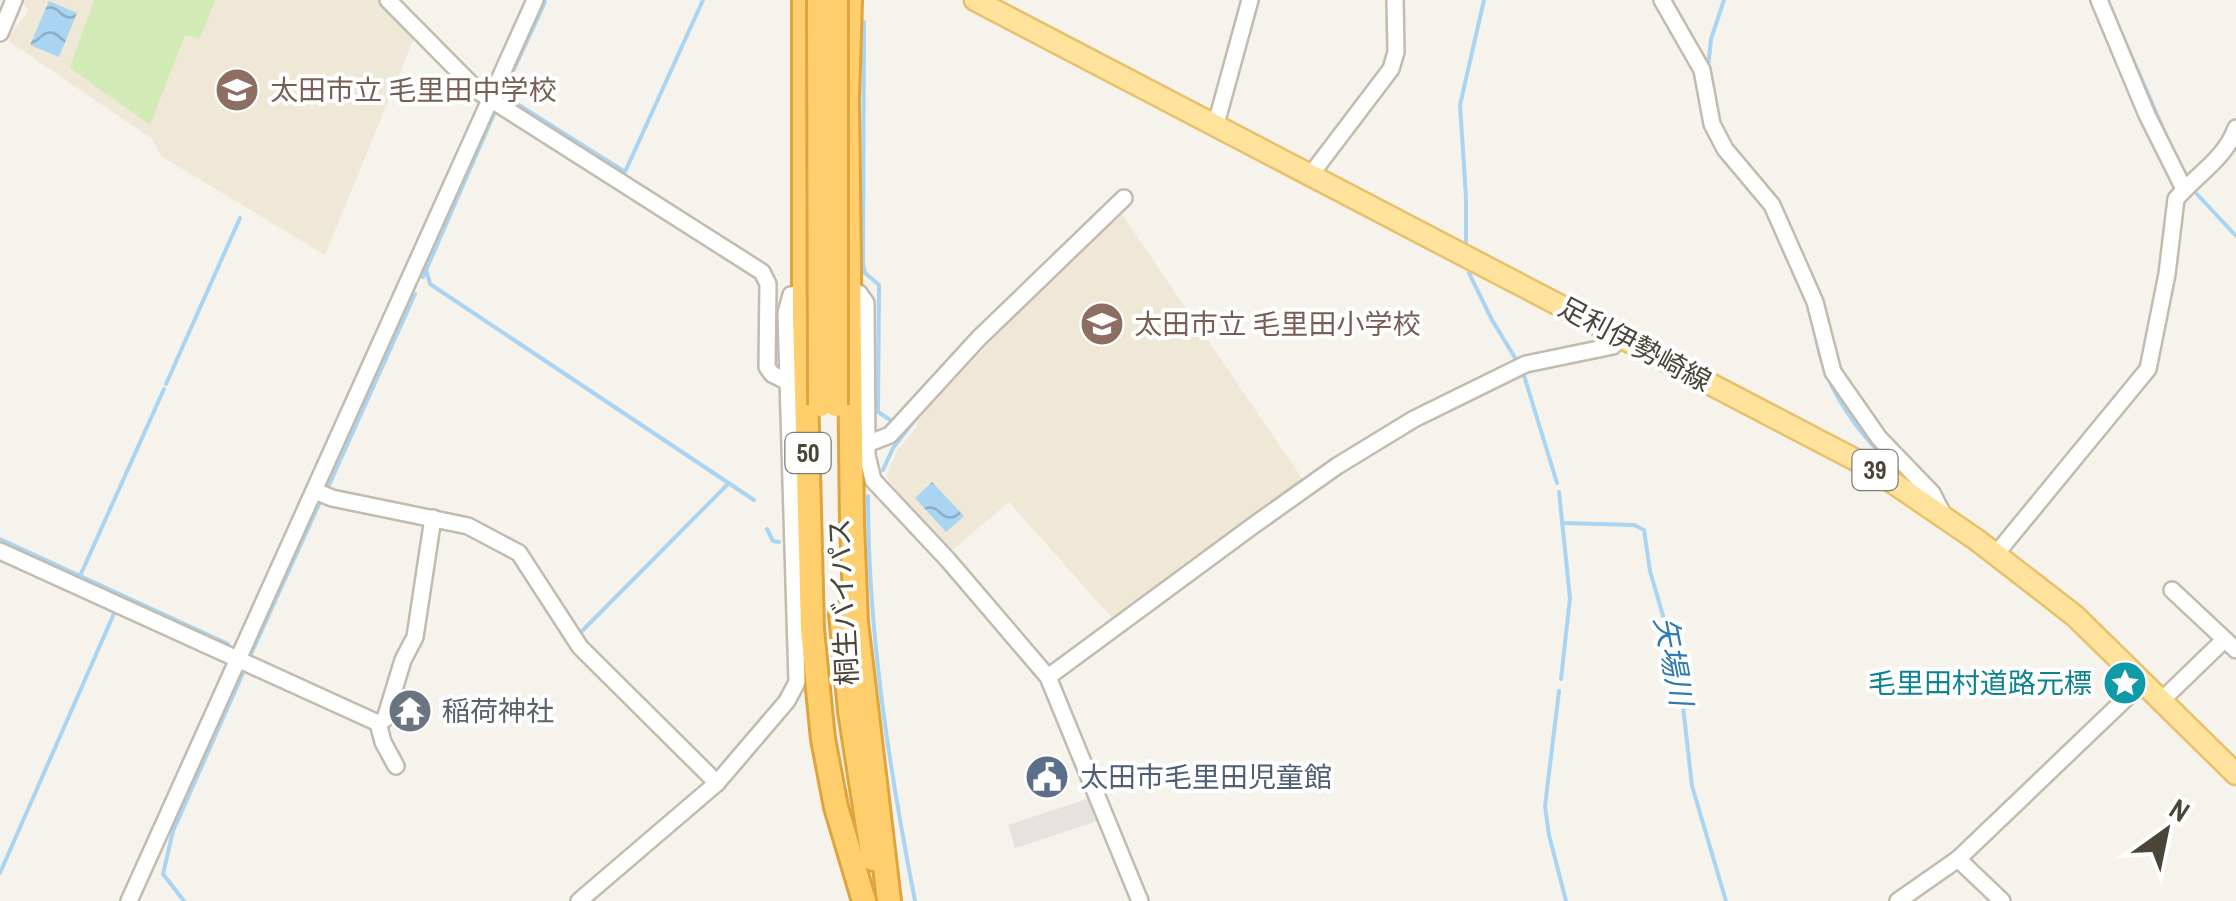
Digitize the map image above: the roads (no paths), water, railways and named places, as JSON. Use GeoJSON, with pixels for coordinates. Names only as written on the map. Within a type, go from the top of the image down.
{"type":"FeatureCollection","features":[{"type":"Feature","properties":{"kind":"highway","name":"50"},"geometry":{"type":"LineString","coordinates":[[804,0],[805,292],[814,647],[836,807],[864,901]]}},
{"type":"Feature","properties":{"kind":"highway","name":"桐生バイパス"},"geometry":{"type":"LineString","coordinates":[[820,0],[828,405],[845,670],[866,832],[886,901]]}},
{"type":"Feature","properties":{"kind":"highway","name":"桐生バイパス"},"geometry":{"type":"LineString","coordinates":[[836,0],[826,630],[839,750],[864,901]]}},
{"type":"Feature","properties":{"kind":"highway","name":"50"},"geometry":{"type":"LineString","coordinates":[[850,0],[848,380],[856,622],[886,901]]}},
{"type":"Feature","properties":{"kind":"main road","name":"足利伊勢崎線"},"geometry":{"type":"LineString","coordinates":[[975,0],[1873,469],[1944,516],[2075,616],[2236,774]]}},
{"type":"Feature","properties":{"kind":"street"},"geometry":{"type":"LineString","coordinates":[[0,34],[14,0]]}},
{"type":"Feature","properties":{"kind":"street"},"geometry":{"type":"LineString","coordinates":[[388,0],[479,92],[767,277],[767,367],[786,381]]}},
{"type":"Feature","properties":{"kind":"street"},"geometry":{"type":"LineString","coordinates":[[129,901],[496,102],[535,0]]}},
{"type":"Feature","properties":{"kind":"street"},"geometry":{"type":"LineString","coordinates":[[1216,124],[1250,0]]}},
{"type":"Feature","properties":{"kind":"street"},"geometry":{"type":"LineString","coordinates":[[1312,174],[1392,69],[1396,52],[1395,0]]}},
{"type":"Feature","properties":{"kind":"street"},"geometry":{"type":"LineString","coordinates":[[1662,0],[1702,70],[1712,124],[1726,150],[1772,205],[1815,302],[1834,372],[1880,438],[1932,494],[1944,516]]}},
{"type":"Feature","properties":{"kind":"street"},"geometry":{"type":"LineString","coordinates":[[2099,0],[2147,115],[2184,189]]}},
{"type":"Feature","properties":{"kind":"street"},"geometry":{"type":"LineString","coordinates":[[1996,554],[2148,369],[2167,274],[2176,198],[2202,176],[2232,140],[2236,128]]}},
{"type":"Feature","properties":{"kind":"street"},"geometry":{"type":"LineString","coordinates":[[867,444],[890,435],[979,338],[1124,198]]}},
{"type":"Feature","properties":{"kind":"street"},"geometry":{"type":"LineString","coordinates":[[578,901],[718,783],[791,694],[798,672],[786,381],[788,300],[805,292],[849,292],[859,293],[866,302],[867,444],[873,480],[1048,677],[1140,901]]}},
{"type":"Feature","properties":{"kind":"street"},"geometry":{"type":"LineString","coordinates":[[1048,677],[1337,466],[1414,419],[1521,366],[1613,346],[1620,336]]}},
{"type":"Feature","properties":{"kind":"street"},"geometry":{"type":"LineString","coordinates":[[315,491],[332,498],[468,526],[519,553],[580,647],[718,783]]}},
{"type":"Feature","properties":{"kind":"street"},"geometry":{"type":"LineString","coordinates":[[378,722],[384,719],[403,660],[415,637],[433,518]]}},
{"type":"Feature","properties":{"kind":"street"},"geometry":{"type":"LineString","coordinates":[[0,551],[378,722]]}},
{"type":"Feature","properties":{"kind":"street"},"geometry":{"type":"LineString","coordinates":[[2162,700],[2229,645],[2172,590]]}},
{"type":"Feature","properties":{"kind":"street"},"geometry":{"type":"LineString","coordinates":[[1898,901],[1958,859],[2143,682]]}},
{"type":"Feature","properties":{"kind":"street"},"geometry":{"type":"LineString","coordinates":[[378,722],[396,766]]}},
{"type":"Feature","properties":{"kind":"street"},"geometry":{"type":"LineString","coordinates":[[1958,859],[2002,901]]}},
{"type":"Feature","properties":{"kind":"water"},"geometry":{"type":"Polygon","coordinates":[[[49,1],[77,13],[59,57],[30,45],[49,1]]]}},
{"type":"Feature","properties":{"kind":"water"},"geometry":{"type":"Polygon","coordinates":[[[932,482],[964,516],[946,532],[915,498],[932,482]]]}},
{"type":"Feature","properties":{"kind":"waterway"},"geometry":{"type":"LineString","coordinates":[[503,95],[625,172],[703,0]]}},
{"type":"Feature","properties":{"kind":"waterway","name":"矢場川"},"geometry":{"type":"LineString","coordinates":[[1466,243],[1460,105],[1484,0]]}},
{"type":"Feature","properties":{"kind":"waterway"},"geometry":{"type":"LineString","coordinates":[[1708,68],[1711,39],[1724,0]]}},
{"type":"Feature","properties":{"kind":"waterway"},"geometry":{"type":"LineString","coordinates":[[2107,0],[2169,142]]}},
{"type":"Feature","properties":{"kind":"waterway"},"geometry":{"type":"LineString","coordinates":[[503,93],[545,2]]}},
{"type":"Feature","properties":{"kind":"waterway"},"geometry":{"type":"LineString","coordinates":[[864,22],[863,263],[865,273],[879,285],[878,412],[892,421]]}},
{"type":"Feature","properties":{"kind":"waterway"},"geometry":{"type":"LineString","coordinates":[[423,277],[497,107]]}},
{"type":"Feature","properties":{"kind":"waterway"},"geometry":{"type":"LineString","coordinates":[[1746,162],[1778,201]]}},
{"type":"Feature","properties":{"kind":"waterway"},"geometry":{"type":"LineString","coordinates":[[2194,191],[2236,236]]}},
{"type":"Feature","properties":{"kind":"waterway"},"geometry":{"type":"LineString","coordinates":[[166,384],[240,218]]}},
{"type":"Feature","properties":{"kind":"waterway"},"geometry":{"type":"LineString","coordinates":[[426,269],[430,284],[754,500]]}},
{"type":"Feature","properties":{"kind":"waterway","name":"矢場川"},"geometry":{"type":"LineString","coordinates":[[1469,273],[1517,361]]}},
{"type":"Feature","properties":{"kind":"waterway"},"geometry":{"type":"LineString","coordinates":[[329,485],[415,294]]}},
{"type":"Feature","properties":{"kind":"waterway"},"geometry":{"type":"LineString","coordinates":[[1816,336],[1827,375],[1848,414],[1875,448],[1906,476]]}},
{"type":"Feature","properties":{"kind":"waterway","name":"矢場川"},"geometry":{"type":"LineString","coordinates":[[1522,369],[1557,483]]}},
{"type":"Feature","properties":{"kind":"waterway"},"geometry":{"type":"LineString","coordinates":[[80,576],[164,389]]}},
{"type":"Feature","properties":{"kind":"waterway"},"geometry":{"type":"LineString","coordinates":[[883,470],[893,448],[914,421]]}},
{"type":"Feature","properties":{"kind":"waterway"},"geometry":{"type":"LineString","coordinates":[[581,632],[729,483]]}},
{"type":"Feature","properties":{"kind":"waterway"},"geometry":{"type":"LineString","coordinates":[[1559,492],[1570,598],[1561,679]]}},
{"type":"Feature","properties":{"kind":"waterway"},"geometry":{"type":"LineString","coordinates":[[868,496],[882,700],[915,901]]}},
{"type":"Feature","properties":{"kind":"waterway"},"geometry":{"type":"LineString","coordinates":[[251,654],[320,502]]}},
{"type":"Feature","properties":{"kind":"waterway","name":"矢場川"},"geometry":{"type":"LineString","coordinates":[[1562,523],[1634,525],[1644,530],[1650,571],[1679,671],[1692,786],[1726,901]]}},
{"type":"Feature","properties":{"kind":"waterway"},"geometry":{"type":"LineString","coordinates":[[767,529],[773,541],[779,542]]}},
{"type":"Feature","properties":{"kind":"waterway"},"geometry":{"type":"LineString","coordinates":[[0,539],[228,644]]}},
{"type":"Feature","properties":{"kind":"waterway"},"geometry":{"type":"LineString","coordinates":[[0,873],[116,609]]}},
{"type":"Feature","properties":{"kind":"waterway"},"geometry":{"type":"LineString","coordinates":[[184,901],[163,874],[173,831],[243,673]]}},
{"type":"Feature","properties":{"kind":"waterway"},"geometry":{"type":"LineString","coordinates":[[1559,691],[1545,806],[1566,901]]}},
{"type":"Feature","properties":{"kind":"place","name":"太田市立 毛里田中学校"},"geometry":{"type":"Point","coordinates":[237,90]}},
{"type":"Feature","properties":{"kind":"place","name":"太田市立 毛里田小学校"},"geometry":{"type":"Point","coordinates":[1102,324]}},
{"type":"Feature","properties":{"kind":"place","name":"毛里田村道路元標"},"geometry":{"type":"Point","coordinates":[2125,683]}},
{"type":"Feature","properties":{"kind":"place","name":"稲荷神社"},"geometry":{"type":"Point","coordinates":[410,711]}},
{"type":"Feature","properties":{"kind":"place","name":"太田市毛里田児童館"},"geometry":{"type":"Point","coordinates":[1047,777]}}]}
